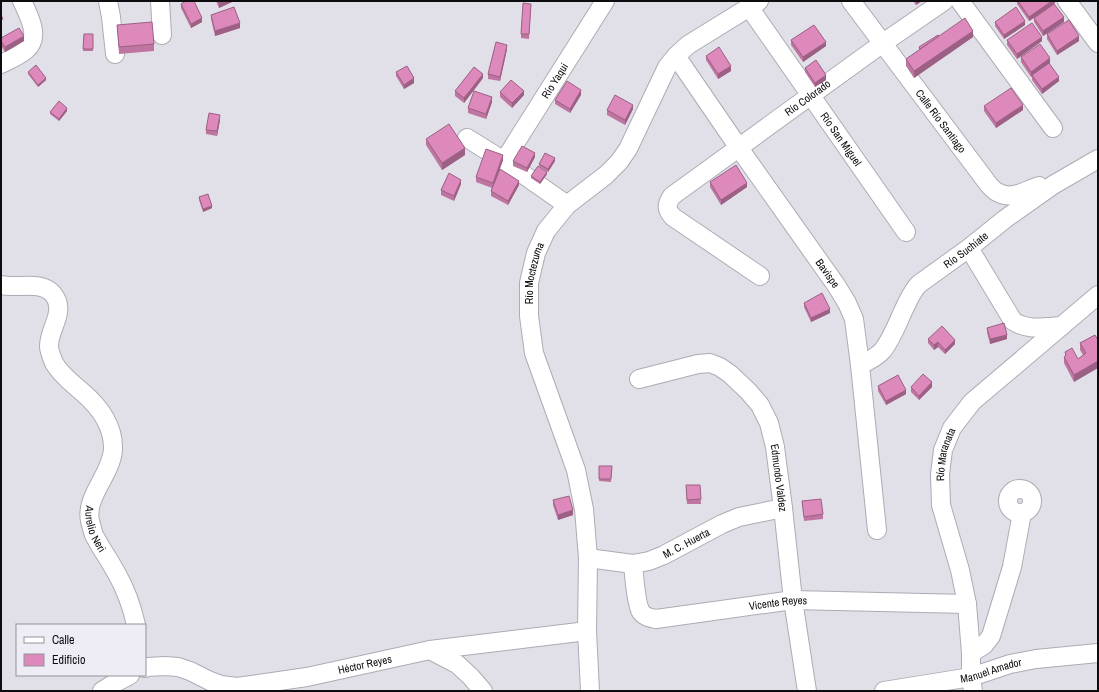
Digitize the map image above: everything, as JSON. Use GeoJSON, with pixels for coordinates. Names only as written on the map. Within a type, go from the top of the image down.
{"type":"FeatureCollection","features":[{"type":"Feature","properties":{"kind":"street"},"geometry":{"type":"LineString","coordinates":[[1,64],[24,52],[30,47],[34,31],[30,17],[22,1]]}},
{"type":"Feature","properties":{"kind":"street"},"geometry":{"type":"LineString","coordinates":[[108,1],[115,54]]}},
{"type":"Feature","properties":{"kind":"street"},"geometry":{"type":"LineString","coordinates":[[160,1],[162,35]]}},
{"type":"Feature","properties":{"kind":"street","name":"Río Yaqui"},"geometry":{"type":"LineString","coordinates":[[504,161],[605,1]]}},
{"type":"Feature","properties":{"kind":"street","name":"Calle Río Santiago"},"geometry":{"type":"LineString","coordinates":[[851,1],[988,185],[999,193],[1007,196],[1016,195],[1043,185],[1053,185]]}},
{"type":"Feature","properties":{"kind":"street","name":"Río Colorado"},"geometry":{"type":"LineString","coordinates":[[760,276],[673,217],[669,212],[668,206],[668,202],[672,196],[944,1]]}},
{"type":"Feature","properties":{"kind":"street"},"geometry":{"type":"LineString","coordinates":[[960,1],[1053,128]]}},
{"type":"Feature","properties":{"kind":"street"},"geometry":{"type":"LineString","coordinates":[[1067,1],[1098,43]]}},
{"type":"Feature","properties":{"kind":"street","name":"Río Moctezuma"},"geometry":{"type":"LineString","coordinates":[[590,691],[587,631],[588,558],[584,509],[576,470],[534,352],[529,316],[529,283],[536,253],[546,230],[567,205],[619,162],[628,149],[668,67],[676,56],[688,45],[754,4]]}},
{"type":"Feature","properties":{"kind":"street","name":"Río San Miguel"},"geometry":{"type":"LineString","coordinates":[[754,4],[810,96],[906,232]]}},
{"type":"Feature","properties":{"kind":"street","name":"Bavispe"},"geometry":{"type":"LineString","coordinates":[[676,56],[836,285],[847,303],[854,319],[878,530]]}},
{"type":"Feature","properties":{"kind":"street"},"geometry":{"type":"LineString","coordinates":[[467,138],[504,161],[567,205]]}},
{"type":"Feature","properties":{"kind":"street","name":"Río Suchiate"},"geometry":{"type":"LineString","coordinates":[[860,365],[872,360],[883,350],[914,288],[969,248],[1005,219],[1053,185],[1098,159]]}},
{"type":"Feature","properties":{"kind":"street"},"geometry":{"type":"LineString","coordinates":[[969,248],[1013,321],[1020,326],[1029,328],[1062,326]]}},
{"type":"Feature","properties":{"kind":"street","name":"Aurelio Neri"},"geometry":{"type":"LineString","coordinates":[[1,285],[8,287],[36,286],[46,289],[53,294],[58,302],[59,311],[50,338],[49,347],[54,363],[65,378],[94,403],[103,414],[109,425],[112,436],[113,450],[111,460],[89,508],[90,518],[93,533],[118,576],[132,606],[136,624]]}},
{"type":"Feature","properties":{"kind":"street","name":"Río Maranata"},"geometry":{"type":"LineString","coordinates":[[972,684],[967,604],[960,570],[941,505],[940,474],[943,450],[952,428],[972,402],[1098,295]]}},
{"type":"Feature","properties":{"kind":"street","name":"Edmundo Valdez"},"geometry":{"type":"LineString","coordinates":[[639,379],[698,364],[710,363],[720,367],[730,374],[760,405],[769,423],[775,447],[793,600],[807,691]]}},
{"type":"Feature","properties":{"kind":"street","name":"M. C. Huerta"},"geometry":{"type":"LineString","coordinates":[[588,558],[633,564],[650,561],[722,524],[740,517],[783,508]]}},
{"type":"Feature","properties":{"kind":"street"},"geometry":{"type":"LineString","coordinates":[[971,653],[984,645],[991,636],[1012,567],[1022,513]]}},
{"type":"Feature","properties":{"kind":"street","name":"Vicente Reyes"},"geometry":{"type":"LineString","coordinates":[[633,564],[638,606],[642,613],[648,618],[656,619],[793,600],[967,604]]}},
{"type":"Feature","properties":{"kind":"street","name":"Héctor Reyes"},"geometry":{"type":"LineString","coordinates":[[146,664],[178,667],[210,681],[237,688],[307,677],[430,650],[587,631]]}},
{"type":"Feature","properties":{"kind":"street"},"geometry":{"type":"LineString","coordinates":[[430,650],[457,664],[483,691]]}},
{"type":"Feature","properties":{"kind":"street","name":"Manuel Amador"},"geometry":{"type":"LineString","coordinates":[[884,691],[972,684],[1010,664],[1036,659],[1098,653]]}},
{"type":"Feature","properties":{"kind":"street"},"geometry":{"type":"LineString","coordinates":[[102,691],[128,676]]}},
{"type":"Feature","properties":{"kind":"building"},"geometry":{"type":"Polygon","coordinates":[[[186,1],[194,1],[202,18],[191,24],[181,4],[186,1]]]}},
{"type":"Feature","properties":{"kind":"building"},"geometry":{"type":"Polygon","coordinates":[[[1018,1],[1052,1],[1029,17],[1018,1]]]}},
{"type":"Feature","properties":{"kind":"building"},"geometry":{"type":"Polygon","coordinates":[[[523,3],[531,4],[529,34],[521,34],[523,3]]]}},
{"type":"Feature","properties":{"kind":"building"},"geometry":{"type":"Polygon","coordinates":[[[1054,4],[1064,17],[1043,31],[1034,18],[1054,4]]]}},
{"type":"Feature","properties":{"kind":"building"},"geometry":{"type":"Polygon","coordinates":[[[234,7],[240,23],[215,31],[211,15],[234,7]]]}},
{"type":"Feature","properties":{"kind":"building"},"geometry":{"type":"Polygon","coordinates":[[[1016,7],[1025,21],[1004,35],[995,22],[1016,7]]]}},
{"type":"Feature","properties":{"kind":"building"},"geometry":{"type":"Polygon","coordinates":[[[965,18],[973,31],[914,71],[906,59],[965,18]]]}},
{"type":"Feature","properties":{"kind":"building"},"geometry":{"type":"Polygon","coordinates":[[[1069,20],[1079,36],[1057,51],[1047,34],[1069,20]]]}},
{"type":"Feature","properties":{"kind":"building"},"geometry":{"type":"Polygon","coordinates":[[[152,22],[154,44],[119,47],[117,25],[152,22]]]}},
{"type":"Feature","properties":{"kind":"building"},"geometry":{"type":"Polygon","coordinates":[[[1032,23],[1042,37],[1017,54],[1007,40],[1032,23]]]}},
{"type":"Feature","properties":{"kind":"building"},"geometry":{"type":"Polygon","coordinates":[[[814,25],[826,42],[803,57],[791,40],[814,25]]]}},
{"type":"Feature","properties":{"kind":"building"},"geometry":{"type":"Polygon","coordinates":[[[19,28],[24,36],[5,47],[1,41],[1,38],[19,28]]]}},
{"type":"Feature","properties":{"kind":"building"},"geometry":{"type":"Polygon","coordinates":[[[84,34],[93,34],[93,49],[83,49],[84,34]]]}},
{"type":"Feature","properties":{"kind":"building"},"geometry":{"type":"Polygon","coordinates":[[[938,35],[939,36],[920,49],[919,47],[938,35]]]}},
{"type":"Feature","properties":{"kind":"building"},"geometry":{"type":"Polygon","coordinates":[[[496,42],[507,45],[500,77],[488,74],[496,42]]]}},
{"type":"Feature","properties":{"kind":"building"},"geometry":{"type":"Polygon","coordinates":[[[1040,44],[1050,58],[1031,72],[1021,57],[1040,44]]]}},
{"type":"Feature","properties":{"kind":"building"},"geometry":{"type":"Polygon","coordinates":[[[719,47],[731,66],[718,74],[706,56],[719,47]]]}},
{"type":"Feature","properties":{"kind":"building"},"geometry":{"type":"Polygon","coordinates":[[[816,60],[826,75],[815,83],[805,68],[816,60]]]}},
{"type":"Feature","properties":{"kind":"building"},"geometry":{"type":"Polygon","coordinates":[[[1049,63],[1059,77],[1042,89],[1032,75],[1049,63]]]}},
{"type":"Feature","properties":{"kind":"building"},"geometry":{"type":"Polygon","coordinates":[[[36,65],[46,78],[38,85],[28,72],[36,65]]]}},
{"type":"Feature","properties":{"kind":"building"},"geometry":{"type":"Polygon","coordinates":[[[407,66],[414,78],[404,85],[396,72],[407,66]]]}},
{"type":"Feature","properties":{"kind":"building"},"geometry":{"type":"Polygon","coordinates":[[[474,67],[483,74],[464,98],[455,91],[474,67]]]}},
{"type":"Feature","properties":{"kind":"building"},"geometry":{"type":"Polygon","coordinates":[[[511,80],[524,91],[512,103],[500,92],[511,80]]]}},
{"type":"Feature","properties":{"kind":"building"},"geometry":{"type":"Polygon","coordinates":[[[567,81],[581,90],[570,109],[555,100],[567,81]]]}},
{"type":"Feature","properties":{"kind":"building"},"geometry":{"type":"Polygon","coordinates":[[[1011,88],[1023,105],[996,123],[984,106],[1011,88]]]}},
{"type":"Feature","properties":{"kind":"building"},"geometry":{"type":"Polygon","coordinates":[[[474,91],[492,97],[486,114],[468,108],[474,91]]]}},
{"type":"Feature","properties":{"kind":"building"},"geometry":{"type":"Polygon","coordinates":[[[615,95],[633,105],[625,120],[607,110],[615,95]]]}},
{"type":"Feature","properties":{"kind":"building"},"geometry":{"type":"Polygon","coordinates":[[[59,101],[67,108],[59,119],[50,112],[59,101]]]}},
{"type":"Feature","properties":{"kind":"building"},"geometry":{"type":"Polygon","coordinates":[[[209,113],[220,115],[217,131],[206,130],[209,113]]]}},
{"type":"Feature","properties":{"kind":"building"},"geometry":{"type":"Polygon","coordinates":[[[449,124],[465,148],[442,163],[426,139],[449,124]]]}},
{"type":"Feature","properties":{"kind":"building"},"geometry":{"type":"Polygon","coordinates":[[[522,146],[535,153],[527,168],[513,161],[522,146]]]}},
{"type":"Feature","properties":{"kind":"building"},"geometry":{"type":"Polygon","coordinates":[[[486,149],[503,155],[493,183],[476,177],[486,149]]]}},
{"type":"Feature","properties":{"kind":"building"},"geometry":{"type":"Polygon","coordinates":[[[545,153],[555,158],[548,169],[539,164],[545,153]]]}},
{"type":"Feature","properties":{"kind":"building"},"geometry":{"type":"Polygon","coordinates":[[[736,165],[747,183],[721,200],[710,182],[736,165]]]}},
{"type":"Feature","properties":{"kind":"building"},"geometry":{"type":"Polygon","coordinates":[[[538,166],[547,172],[540,182],[531,176],[538,166]]]}},
{"type":"Feature","properties":{"kind":"building"},"geometry":{"type":"Polygon","coordinates":[[[500,169],[519,181],[508,201],[491,191],[500,169]]]}},
{"type":"Feature","properties":{"kind":"building"},"geometry":{"type":"Polygon","coordinates":[[[449,173],[461,180],[454,196],[441,190],[449,173]]]}},
{"type":"Feature","properties":{"kind":"building"},"geometry":{"type":"Polygon","coordinates":[[[208,194],[212,206],[203,209],[199,197],[208,194]]]}},
{"type":"Feature","properties":{"kind":"building"},"geometry":{"type":"Polygon","coordinates":[[[822,293],[830,309],[811,318],[804,303],[822,293]]]}},
{"type":"Feature","properties":{"kind":"building"},"geometry":{"type":"Polygon","coordinates":[[[1004,323],[1007,335],[990,339],[987,328],[1004,323]]]}},
{"type":"Feature","properties":{"kind":"building"},"geometry":{"type":"Polygon","coordinates":[[[942,326],[955,340],[945,350],[938,342],[934,345],[928,339],[942,326]]]}},
{"type":"Feature","properties":{"kind":"building"},"geometry":{"type":"Polygon","coordinates":[[[1095,335],[1098,340],[1098,361],[1074,375],[1064,357],[1066,355],[1065,352],[1072,348],[1078,359],[1086,353],[1080,343],[1095,335]]]}},
{"type":"Feature","properties":{"kind":"building"},"geometry":{"type":"Polygon","coordinates":[[[923,374],[932,382],[919,396],[911,387],[923,374]]]}},
{"type":"Feature","properties":{"kind":"building"},"geometry":{"type":"Polygon","coordinates":[[[898,375],[906,390],[886,401],[878,386],[898,375]]]}},
{"type":"Feature","properties":{"kind":"building"},"geometry":{"type":"Polygon","coordinates":[[[599,466],[612,466],[611,479],[599,479],[599,466]]]}},
{"type":"Feature","properties":{"kind":"building"},"geometry":{"type":"Polygon","coordinates":[[[686,485],[700,485],[701,499],[687,500],[686,485]]]}},
{"type":"Feature","properties":{"kind":"building"},"geometry":{"type":"Polygon","coordinates":[[[569,496],[573,510],[558,515],[553,500],[569,496]]]}},
{"type":"Feature","properties":{"kind":"building"},"geometry":{"type":"Polygon","coordinates":[[[821,499],[823,514],[804,517],[802,501],[821,499]]]}}]}
